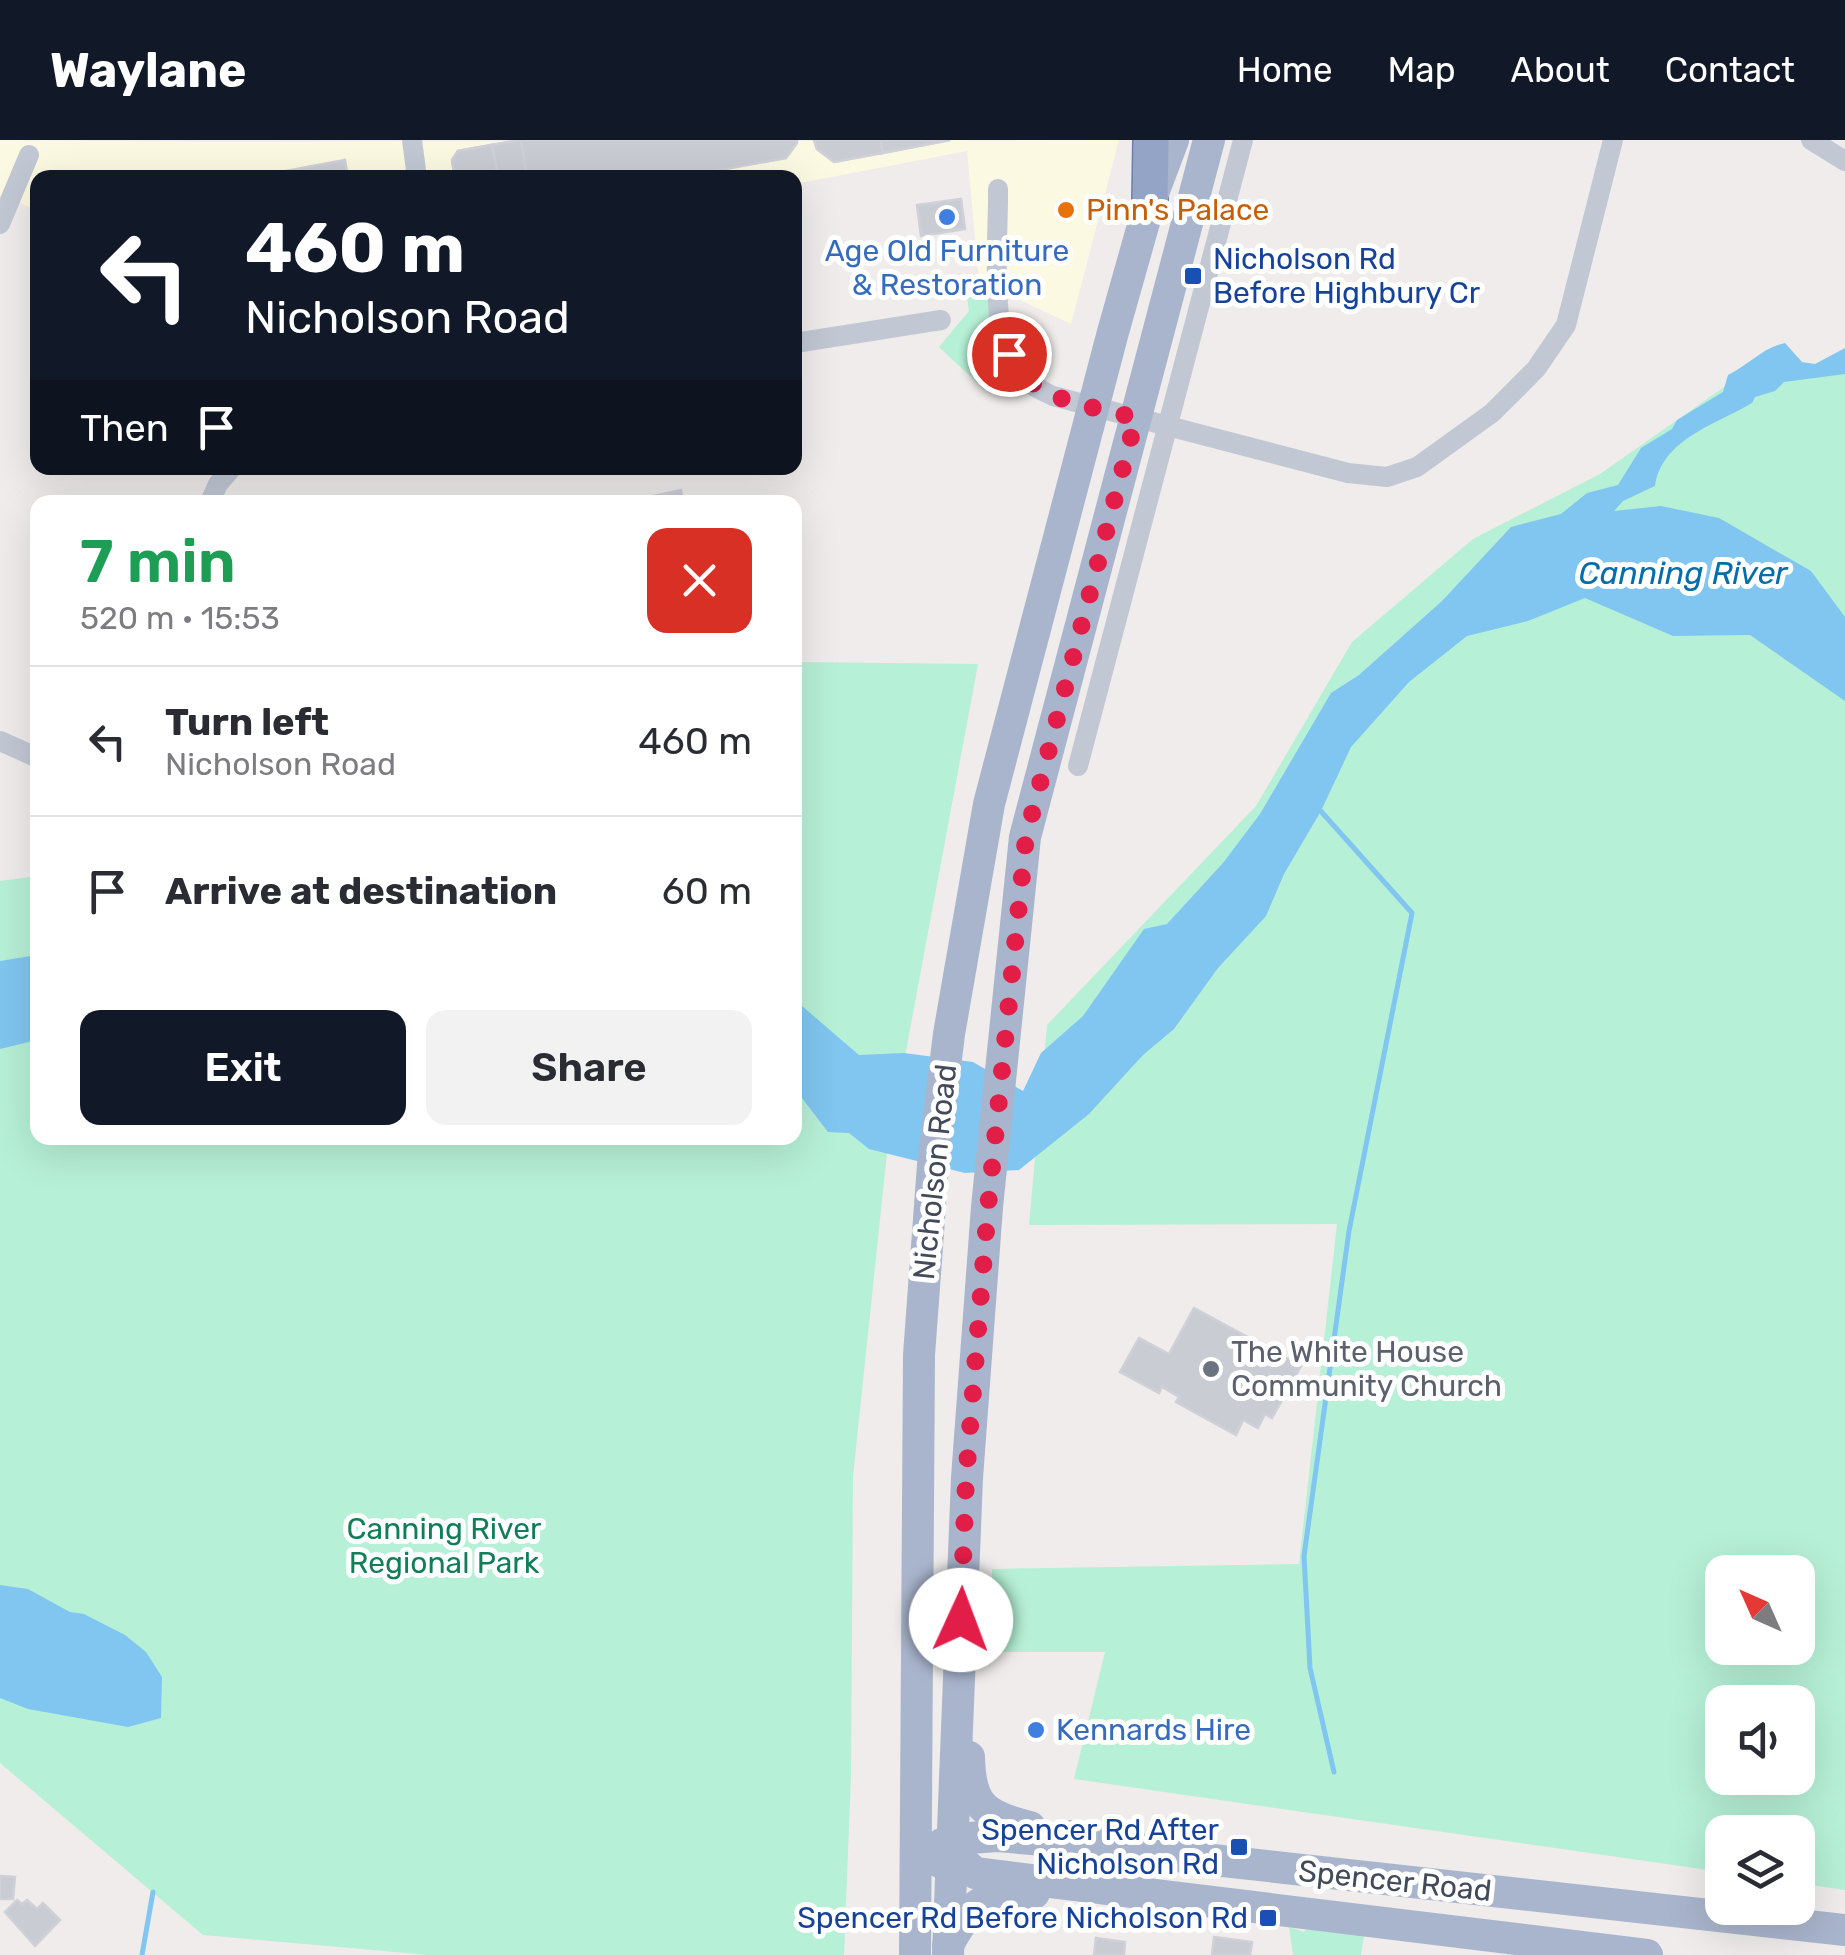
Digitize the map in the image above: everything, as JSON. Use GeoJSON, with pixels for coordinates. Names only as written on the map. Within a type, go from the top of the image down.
{"type":"FeatureCollection","features":[{"type":"Feature","properties":{"kind":"highway"},"geometry":{"type":"LineString","coordinates":[[1150,202],[1151,140]]}},
{"type":"Feature","properties":{"kind":"main road","name":"Nicholson Road"},"geometry":{"type":"LineString","coordinates":[[915,1955],[919,1813],[919,1355],[928,1232],[959,970],[989,804],[1093,406],[1150,202],[1173,140]]}},
{"type":"Feature","properties":{"kind":"main road","name":"Nicholson Road"},"geometry":{"type":"LineString","coordinates":[[948,1950],[966,1478],[988,1207],[1026,837],[1152,422],[1210,140]]}},
{"type":"Feature","properties":{"kind":"main road"},"geometry":{"type":"LineString","coordinates":[[958,1690],[970,1722],[970,1788],[982,1807],[1005,1821],[1072,1836]]}},
{"type":"Feature","properties":{"kind":"main road","name":"Spencer Road"},"geometry":{"type":"LineString","coordinates":[[919,1813],[930,1833],[974,1872],[1647,1955]]}},
{"type":"Feature","properties":{"kind":"main road","name":"Spencer Road"},"geometry":{"type":"LineString","coordinates":[[917,1880],[969,1838],[1072,1836],[1177,1856],[1845,1930]]}},
{"type":"Feature","properties":{"kind":"main road"},"geometry":{"type":"LineString","coordinates":[[948,1950],[964,1915],[986,1898],[1001,1894],[1173,1897]]}},
{"type":"Feature","properties":{"kind":"main road"},"geometry":{"type":"LineString","coordinates":[[1654,1910],[1671,1924],[1845,1944]]}},
{"type":"Feature","properties":{"kind":"street"},"geometry":{"type":"LineString","coordinates":[[412,140],[416,170]]}},
{"type":"Feature","properties":{"kind":"street","name":"Nicholson Road"},"geometry":{"type":"LineString","coordinates":[[1078,766],[1152,422],[1243,140]]}},
{"type":"Feature","properties":{"kind":"street"},"geometry":{"type":"LineString","coordinates":[[998,189],[1000,335],[1018,373],[1032,386],[1053,396],[1348,473],[1387,477],[1417,467],[1443,450],[1492,412],[1536,370],[1566,325],[1613,140]]}},
{"type":"Feature","properties":{"kind":"street"},"geometry":{"type":"LineString","coordinates":[[1812,140],[1845,161]]}},
{"type":"Feature","properties":{"kind":"street"},"geometry":{"type":"LineString","coordinates":[[0,224],[29,154]]}},
{"type":"Feature","properties":{"kind":"street"},"geometry":{"type":"LineString","coordinates":[[802,342],[942,320]]}},
{"type":"Feature","properties":{"kind":"street"},"geometry":{"type":"LineString","coordinates":[[0,740],[30,754]]}},
{"type":"Feature","properties":{"kind":"shaded area"},"geometry":{"type":"Polygon","coordinates":[[[0,140],[1119,140],[1071,324],[979,281],[967,151],[802,183],[802,170],[30,170],[30,208],[7,196],[0,210],[0,140]]]}},
{"type":"Feature","properties":{"kind":"green space"},"geometry":{"type":"Polygon","coordinates":[[[993,291],[996,366],[992,390],[985,390],[939,347],[969,311],[967,298],[993,291]]]}},
{"type":"Feature","properties":{"kind":"green space"},"geometry":{"type":"Polygon","coordinates":[[[1845,366],[1845,1890],[1815,1886],[1815,1815],[1705,1815],[1705,1870],[1074,1779],[1105,1652],[993,1652],[992,1569],[1299,1564],[1337,1224],[1029,1225],[1047,1025],[1256,806],[1352,642],[1473,539],[1600,474],[1727,385],[1845,366]]]}},
{"type":"Feature","properties":{"kind":"green space","name":"Canning River Regional Park"},"geometry":{"type":"Polygon","coordinates":[[[802,662],[978,664],[887,1153],[853,1476],[851,1776],[844,1955],[429,1955],[203,1935],[0,1763],[0,881],[30,877],[30,1145],[802,1145],[802,662]]]}},
{"type":"Feature","properties":{"kind":"green space"},"geometry":{"type":"Polygon","coordinates":[[[1289,1927],[1304,1932],[1308,1928],[1364,1935],[1361,1955],[1293,1955],[1289,1927]]]}},
{"type":"Feature","properties":{"kind":"water","name":"Canning River"},"geometry":{"type":"Polygon","coordinates":[[[1785,343],[1802,362],[1815,364],[1845,348],[1845,374],[1784,382],[1775,391],[1755,397],[1752,403],[1679,445],[1668,456],[1655,486],[1623,501],[1614,511],[1661,506],[1719,518],[1811,571],[1845,617],[1845,701],[1750,635],[1673,636],[1585,598],[1528,621],[1467,636],[1409,682],[1351,747],[1266,916],[1218,968],[1174,1029],[1143,1055],[1089,1114],[1019,1170],[965,1173],[869,1149],[849,1133],[828,1132],[802,1098],[802,1006],[859,1055],[904,1053],[973,1062],[1023,1091],[1041,1053],[1083,1016],[1144,929],[1167,924],[1223,863],[1260,814],[1331,693],[1359,675],[1442,601],[1511,527],[1561,514],[1587,493],[1618,485],[1641,448],[1723,392],[1728,375],[1785,343]]]}},
{"type":"Feature","properties":{"kind":"water"},"geometry":{"type":"Polygon","coordinates":[[[30,956],[30,1042],[0,1049],[0,961],[30,956]]]}},
{"type":"Feature","properties":{"kind":"water"},"geometry":{"type":"Polygon","coordinates":[[[0,1585],[28,1589],[70,1612],[84,1614],[125,1635],[146,1652],[162,1677],[161,1718],[128,1727],[28,1709],[0,1698],[0,1585]]]}},
{"type":"Feature","properties":{"kind":"building"},"geometry":{"type":"Polygon","coordinates":[[[519,140],[797,140],[786,158],[721,170],[454,170],[452,160],[458,151],[519,140]]]}},
{"type":"Feature","properties":{"kind":"building"},"geometry":{"type":"Polygon","coordinates":[[[521,140],[526,170],[497,170],[492,145],[521,140]]]}},
{"type":"Feature","properties":{"kind":"building"},"geometry":{"type":"Polygon","coordinates":[[[814,140],[950,140],[834,162],[817,149],[814,140]]]}},
{"type":"Feature","properties":{"kind":"building"},"geometry":{"type":"Polygon","coordinates":[[[814,140],[881,140],[883,153],[834,162],[817,149],[814,140]]]}},
{"type":"Feature","properties":{"kind":"building"},"geometry":{"type":"Polygon","coordinates":[[[881,140],[950,140],[883,153],[881,140]]]}},
{"type":"Feature","properties":{"kind":"building"},"geometry":{"type":"Polygon","coordinates":[[[492,145],[497,170],[454,170],[452,160],[458,151],[492,145]]]}},
{"type":"Feature","properties":{"kind":"building"},"geometry":{"type":"Polygon","coordinates":[[[345,160],[347,170],[291,170],[345,160]]]}},
{"type":"Feature","properties":{"kind":"building"},"geometry":{"type":"Polygon","coordinates":[[[961,199],[965,229],[921,236],[917,205],[961,199]]]}},
{"type":"Feature","properties":{"kind":"building","name":"The White House Community Church"},"geometry":{"type":"Polygon","coordinates":[[[1194,1308],[1301,1366],[1272,1418],[1265,1414],[1258,1428],[1243,1420],[1236,1435],[1176,1402],[1179,1397],[1162,1387],[1159,1393],[1120,1372],[1139,1338],[1169,1354],[1194,1308]]]}},
{"type":"Feature","properties":{"kind":"building"},"geometry":{"type":"Polygon","coordinates":[[[0,1876],[15,1877],[13,1899],[0,1899],[0,1876]]]}},
{"type":"Feature","properties":{"kind":"building"},"geometry":{"type":"Polygon","coordinates":[[[17,1900],[22,1904],[27,1900],[37,1909],[43,1903],[60,1920],[35,1946],[5,1912],[17,1900]]]}},
{"type":"Feature","properties":{"kind":"building"},"geometry":{"type":"Polygon","coordinates":[[[1214,1937],[1252,1942],[1250,1955],[1212,1955],[1214,1937]]]}},
{"type":"Feature","properties":{"kind":"building"},"geometry":{"type":"Polygon","coordinates":[[[1096,1938],[1125,1942],[1124,1955],[1094,1955],[1096,1938]]]}},
{"type":"Feature","properties":{"kind":"waterway"},"geometry":{"type":"LineString","coordinates":[[1318,808],[1412,913],[1349,1231],[1304,1556],[1310,1668],[1334,1772]]}},
{"type":"Feature","properties":{"kind":"waterway"},"geometry":{"type":"LineString","coordinates":[[142,1955],[153,1892]]}},
{"type":"Feature","properties":{"kind":"place","name":"Pinn's Palace"},"geometry":{"type":"Point","coordinates":[1066,210]}},
{"type":"Feature","properties":{"kind":"place","name":"Age Old Furniture & Restoration"},"geometry":{"type":"Point","coordinates":[947,217]}},
{"type":"Feature","properties":{"kind":"place","name":"Nicholson Rd Before Highbury Cr"},"geometry":{"type":"Point","coordinates":[1193,276]}},
{"type":"Feature","properties":{"kind":"place","name":"The White House Community Church"},"geometry":{"type":"Point","coordinates":[1211,1369]}},
{"type":"Feature","properties":{"kind":"place","name":"Kennards Hire"},"geometry":{"type":"Point","coordinates":[1036,1730]}},
{"type":"Feature","properties":{"kind":"place","name":"Spencer Rd After Nicholson Rd"},"geometry":{"type":"Point","coordinates":[1239,1847]}},
{"type":"Feature","properties":{"kind":"place","name":"Spencer Rd Before Nicholson Rd"},"geometry":{"type":"Point","coordinates":[1268,1918]}},
{"type":"Feature","properties":{"kind":"route"},"geometry":{"type":"LineString","coordinates":[[961,1620],[966,1478],[988,1207],[1026,837],[1038,778],[1136,418],[1053,396],[1032,386],[1018,373],[1009,354]]}}]}
